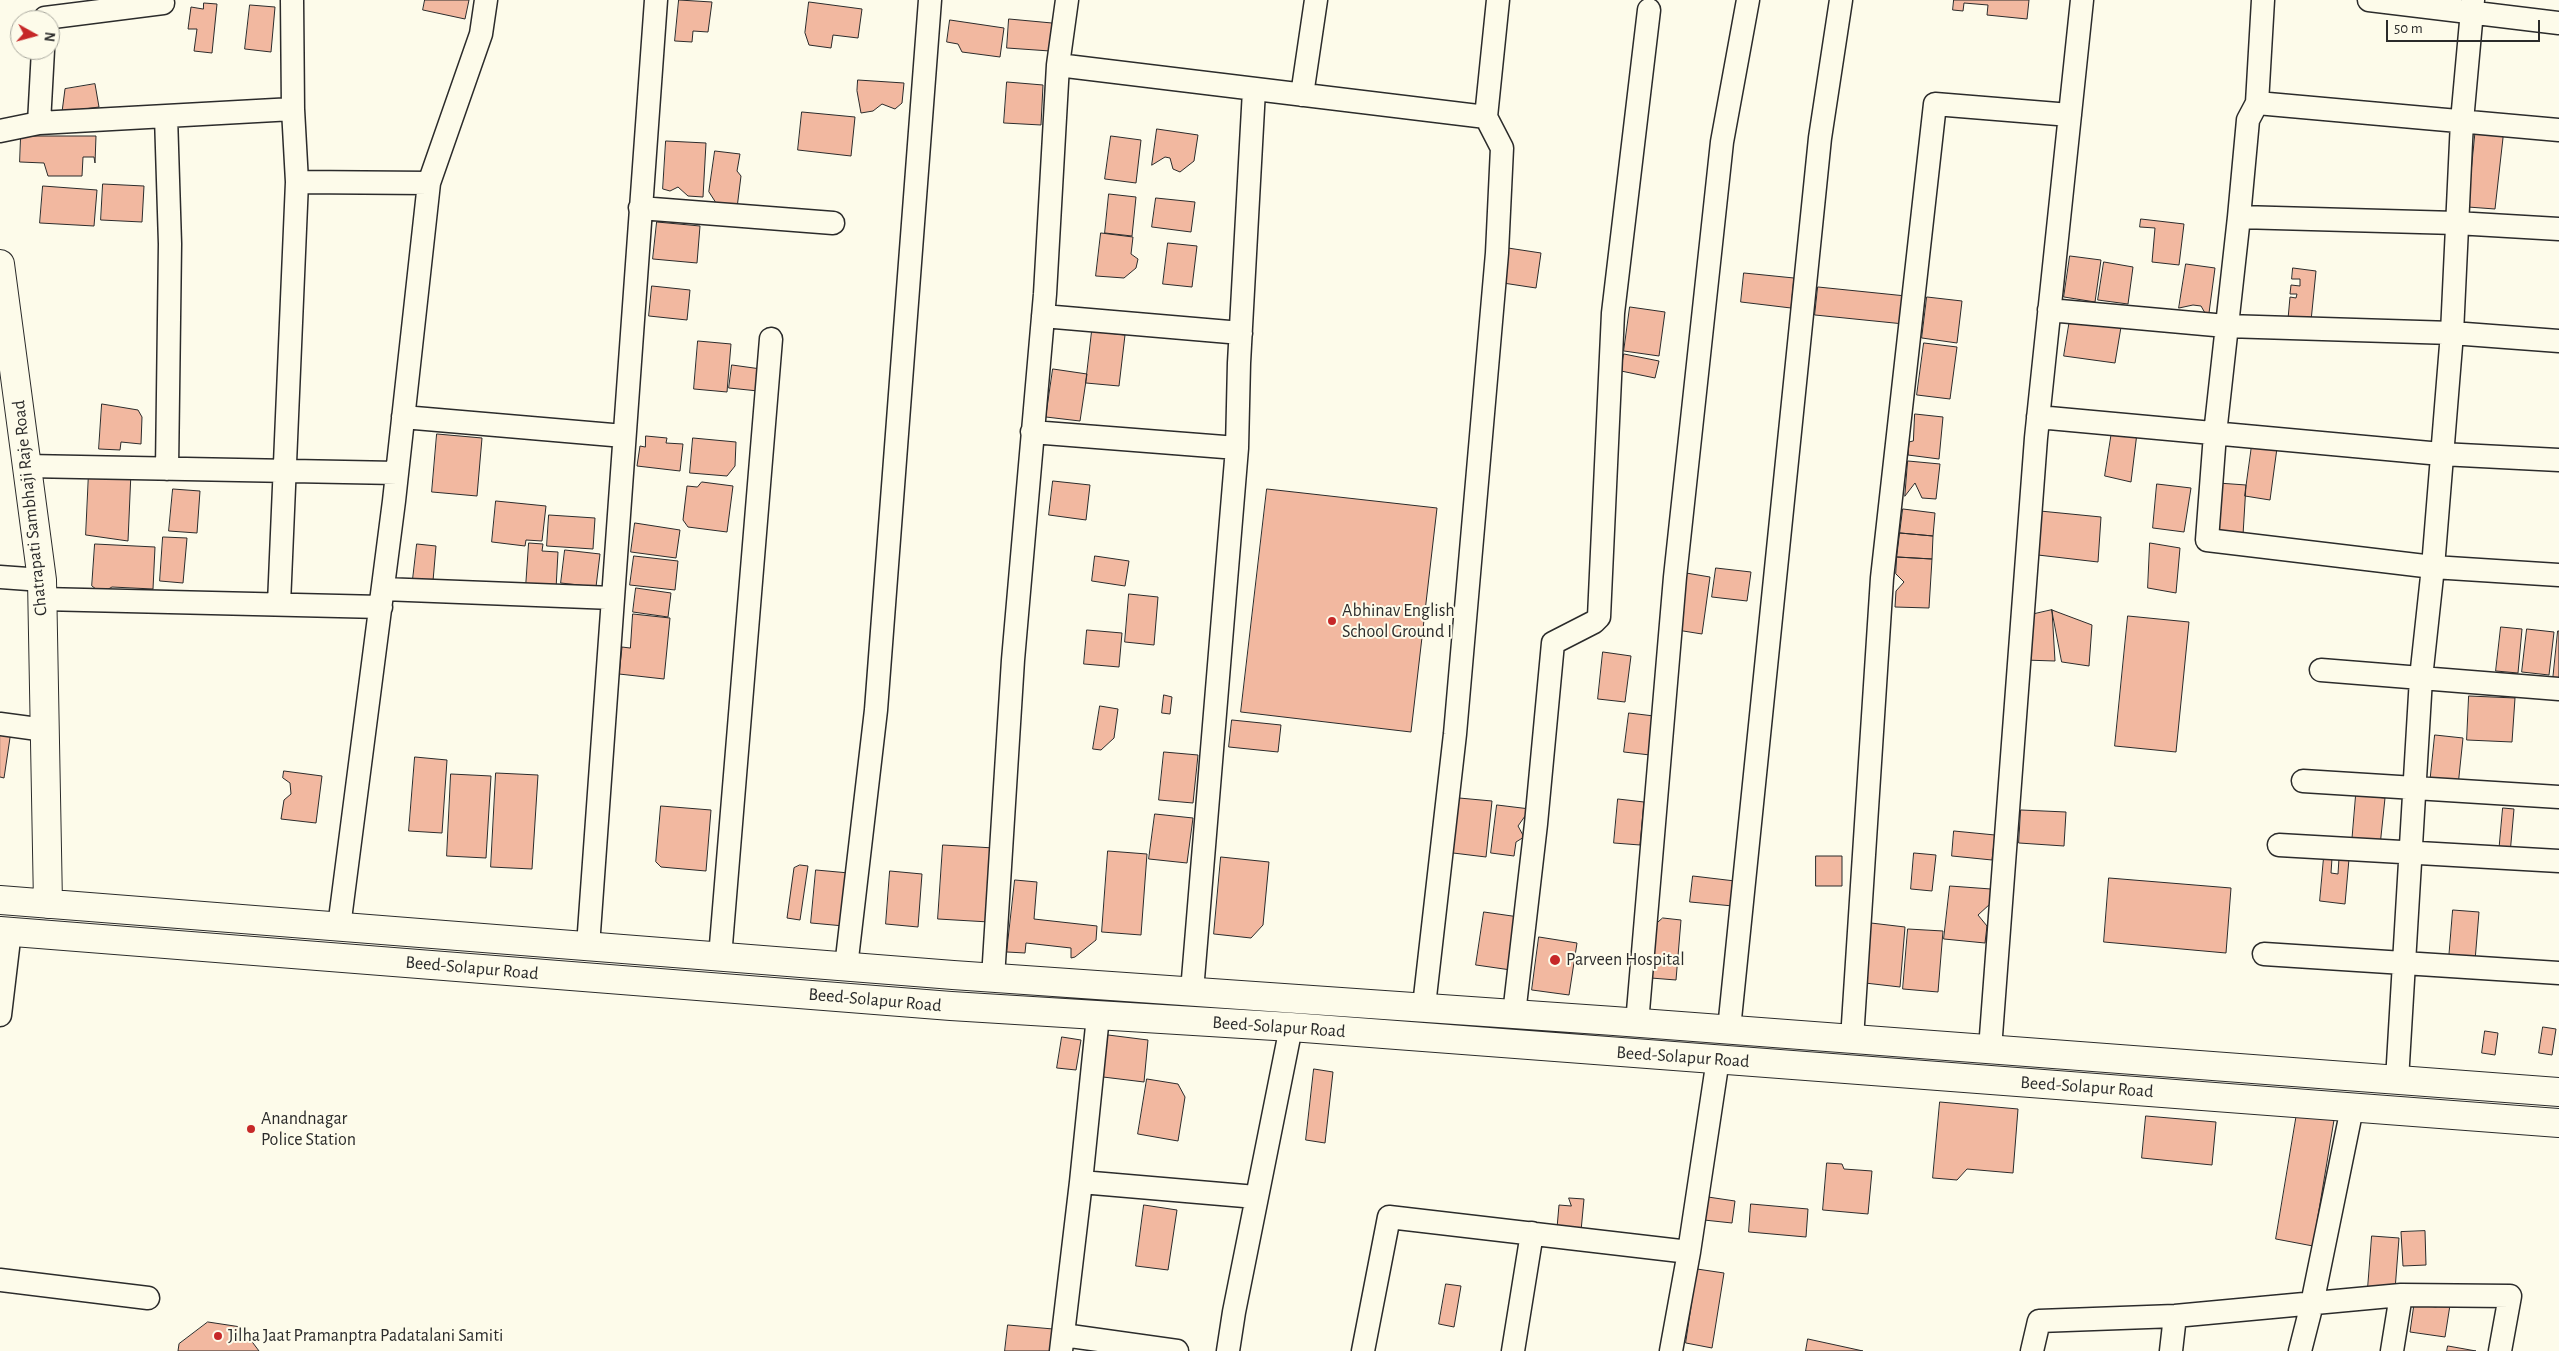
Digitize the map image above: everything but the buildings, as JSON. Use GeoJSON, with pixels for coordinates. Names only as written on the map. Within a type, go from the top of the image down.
{"type":"FeatureCollection","features":[{"type":"Feature","properties":{"kind":"main road","name":"Chatrapati Sambhaji Raje Road"},"geometry":{"type":"LineString","coordinates":[[0,264],[2,295],[27,466],[42,589],[48,904]]}},
{"type":"Feature","properties":{"kind":"main road","name":"Beed-Solapur Road"},"geometry":{"type":"LineString","coordinates":[[0,900],[846,967],[1730,1029],[2559,1092]]}},
{"type":"Feature","properties":{"kind":"main road","name":"Beed-Solapur Road"},"geometry":{"type":"LineString","coordinates":[[5,931],[951,1006],[1291,1027],[2559,1123]]}},
{"type":"Feature","properties":{"kind":"street"},"geometry":{"type":"LineString","coordinates":[[279,604],[297,182],[293,109],[292,0]]}},
{"type":"Feature","properties":{"kind":"street"},"geometry":{"type":"LineString","coordinates":[[339,927],[382,598],[429,183],[481,34],[486,0]]}},
{"type":"Feature","properties":{"kind":"street"},"geometry":{"type":"LineString","coordinates":[[588,946],[656,0]]}},
{"type":"Feature","properties":{"kind":"street"},"geometry":{"type":"LineString","coordinates":[[846,967],[876,710],[930,0]]}},
{"type":"Feature","properties":{"kind":"street"},"geometry":{"type":"LineString","coordinates":[[993,978],[1013,660],[1043,316],[1058,65],[1067,0]]}},
{"type":"Feature","properties":{"kind":"street"},"geometry":{"type":"LineString","coordinates":[[1302,94],[1316,0]]}},
{"type":"Feature","properties":{"kind":"street"},"geometry":{"type":"LineString","coordinates":[[1426,1008],[1425,997],[1455,734],[1497,253],[1502,148],[1486,117],[1498,0]]}},
{"type":"Feature","properties":{"kind":"street"},"geometry":{"type":"LineString","coordinates":[[1637,1023],[1676,577],[1722,142],[1748,0]]}},
{"type":"Feature","properties":{"kind":"street"},"geometry":{"type":"LineString","coordinates":[[1730,1029],[1820,138],[1841,0]]}},
{"type":"Feature","properties":{"kind":"street"},"geometry":{"type":"LineString","coordinates":[[1990,1049],[2038,417],[2082,0]]}},
{"type":"Feature","properties":{"kind":"street"},"geometry":{"type":"LineString","coordinates":[[2263,0],[2257,102],[2248,120],[2240,218],[2215,434],[2207,540],[2433,567],[2559,575]]}},
{"type":"Feature","properties":{"kind":"street"},"geometry":{"type":"LineString","coordinates":[[2369,0],[2472,5],[2559,23]]}},
{"type":"Feature","properties":{"kind":"street"},"geometry":{"type":"LineString","coordinates":[[60,12],[163,3]]}},
{"type":"Feature","properties":{"kind":"street"},"geometry":{"type":"LineString","coordinates":[[2397,1080],[2421,678],[2433,567],[2452,332],[2462,120],[2472,5]]}},
{"type":"Feature","properties":{"kind":"street"},"geometry":{"type":"LineString","coordinates":[[1514,1014],[1536,824],[1553,643],[1594,622],[1599,617],[1612,312],[1649,10]]}},
{"type":"Feature","properties":{"kind":"street"},"geometry":{"type":"LineString","coordinates":[[39,123],[42,60]]}},
{"type":"Feature","properties":{"kind":"street"},"geometry":{"type":"LineString","coordinates":[[1058,65],[1486,117]]}},
{"type":"Feature","properties":{"kind":"street"},"geometry":{"type":"LineString","coordinates":[[1192,991],[1237,448],[1254,90]]}},
{"type":"Feature","properties":{"kind":"street"},"geometry":{"type":"LineString","coordinates":[[2257,102],[2559,130]]}},
{"type":"Feature","properties":{"kind":"street"},"geometry":{"type":"LineString","coordinates":[[1852,1039],[1882,578],[1935,104],[2070,115]]}},
{"type":"Feature","properties":{"kind":"street"},"geometry":{"type":"LineString","coordinates":[[0,131],[39,123],[293,109]]}},
{"type":"Feature","properties":{"kind":"street"},"geometry":{"type":"LineString","coordinates":[[166,116],[170,244],[167,469]]}},
{"type":"Feature","properties":{"kind":"street"},"geometry":{"type":"LineString","coordinates":[[297,182],[429,183]]}},
{"type":"Feature","properties":{"kind":"street"},"geometry":{"type":"LineString","coordinates":[[640,208],[833,223]]}},
{"type":"Feature","properties":{"kind":"street"},"geometry":{"type":"LineString","coordinates":[[2240,218],[2456,223],[2559,229]]}},
{"type":"Feature","properties":{"kind":"street"},"geometry":{"type":"LineString","coordinates":[[2050,310],[2226,326],[2452,332],[2559,341]]}},
{"type":"Feature","properties":{"kind":"street"},"geometry":{"type":"LineString","coordinates":[[1043,316],[1241,333]]}},
{"type":"Feature","properties":{"kind":"street"},"geometry":{"type":"LineString","coordinates":[[720,957],[770,339]]}},
{"type":"Feature","properties":{"kind":"street"},"geometry":{"type":"LineString","coordinates":[[403,417],[624,436]]}},
{"type":"Feature","properties":{"kind":"street"},"geometry":{"type":"LineString","coordinates":[[2038,417],[2441,454],[2559,460]]}},
{"type":"Feature","properties":{"kind":"street"},"geometry":{"type":"LineString","coordinates":[[1032,432],[1237,448]]}},
{"type":"Feature","properties":{"kind":"street"},"geometry":{"type":"LineString","coordinates":[[27,466],[397,473]]}},
{"type":"Feature","properties":{"kind":"street"},"geometry":{"type":"LineString","coordinates":[[0,577],[42,589],[279,604],[382,598],[613,598]]}},
{"type":"Feature","properties":{"kind":"street"},"geometry":{"type":"LineString","coordinates":[[2321,670],[2559,689]]}},
{"type":"Feature","properties":{"kind":"street"},"geometry":{"type":"LineString","coordinates":[[0,724],[45,730]]}},
{"type":"Feature","properties":{"kind":"street"},"geometry":{"type":"LineString","coordinates":[[2303,781],[2559,797]]}},
{"type":"Feature","properties":{"kind":"street"},"geometry":{"type":"LineString","coordinates":[[2279,845],[2559,861]]}},
{"type":"Feature","properties":{"kind":"street"},"geometry":{"type":"LineString","coordinates":[[0,1015],[5,931]]}},
{"type":"Feature","properties":{"kind":"street"},"geometry":{"type":"LineString","coordinates":[[2264,954],[2559,973]]}},
{"type":"Feature","properties":{"kind":"street"},"geometry":{"type":"LineString","coordinates":[[1098,1016],[1062,1343],[1177,1351]]}},
{"type":"Feature","properties":{"kind":"street"},"geometry":{"type":"LineString","coordinates":[[1228,1351],[1256,1197],[1291,1027]]}},
{"type":"Feature","properties":{"kind":"street"},"geometry":{"type":"LineString","coordinates":[[1671,1351],[1689,1252],[1718,1059]]}},
{"type":"Feature","properties":{"kind":"street"},"geometry":{"type":"LineString","coordinates":[[2300,1351],[2312,1304],[2352,1108]]}},
{"type":"Feature","properties":{"kind":"street"},"geometry":{"type":"LineString","coordinates":[[1081,1182],[1256,1197]]}},
{"type":"Feature","properties":{"kind":"street"},"geometry":{"type":"LineString","coordinates":[[1363,1351],[1389,1217],[1689,1252]]}},
{"type":"Feature","properties":{"kind":"street"},"geometry":{"type":"LineString","coordinates":[[1513,1351],[1532,1233]]}},
{"type":"Feature","properties":{"kind":"street"},"geometry":{"type":"LineString","coordinates":[[0,1280],[148,1298]]}},
{"type":"Feature","properties":{"kind":"street"},"geometry":{"type":"LineString","coordinates":[[2392,1351],[2402,1295]]}},
{"type":"Feature","properties":{"kind":"street"},"geometry":{"type":"LineString","coordinates":[[2032,1351],[2039,1321],[2175,1316],[2402,1295],[2510,1296],[2500,1351]]}},
{"type":"Feature","properties":{"kind":"street"},"geometry":{"type":"LineString","coordinates":[[2171,1351],[2175,1316]]}},
{"type":"Feature","properties":{"kind":"place","name":"Abhinav English School Ground I"},"geometry":{"type":"Point","coordinates":[1332,621]}},
{"type":"Feature","properties":{"kind":"place","name":"Parveen Hospital"},"geometry":{"type":"Point","coordinates":[1555,960]}},
{"type":"Feature","properties":{"kind":"place","name":"Anandnagar Police Station"},"geometry":{"type":"Point","coordinates":[251,1129]}},
{"type":"Feature","properties":{"kind":"place","name":"Jilha Jaat Pramanptra Padatalani Samiti"},"geometry":{"type":"Point","coordinates":[218,1336]}}]}
